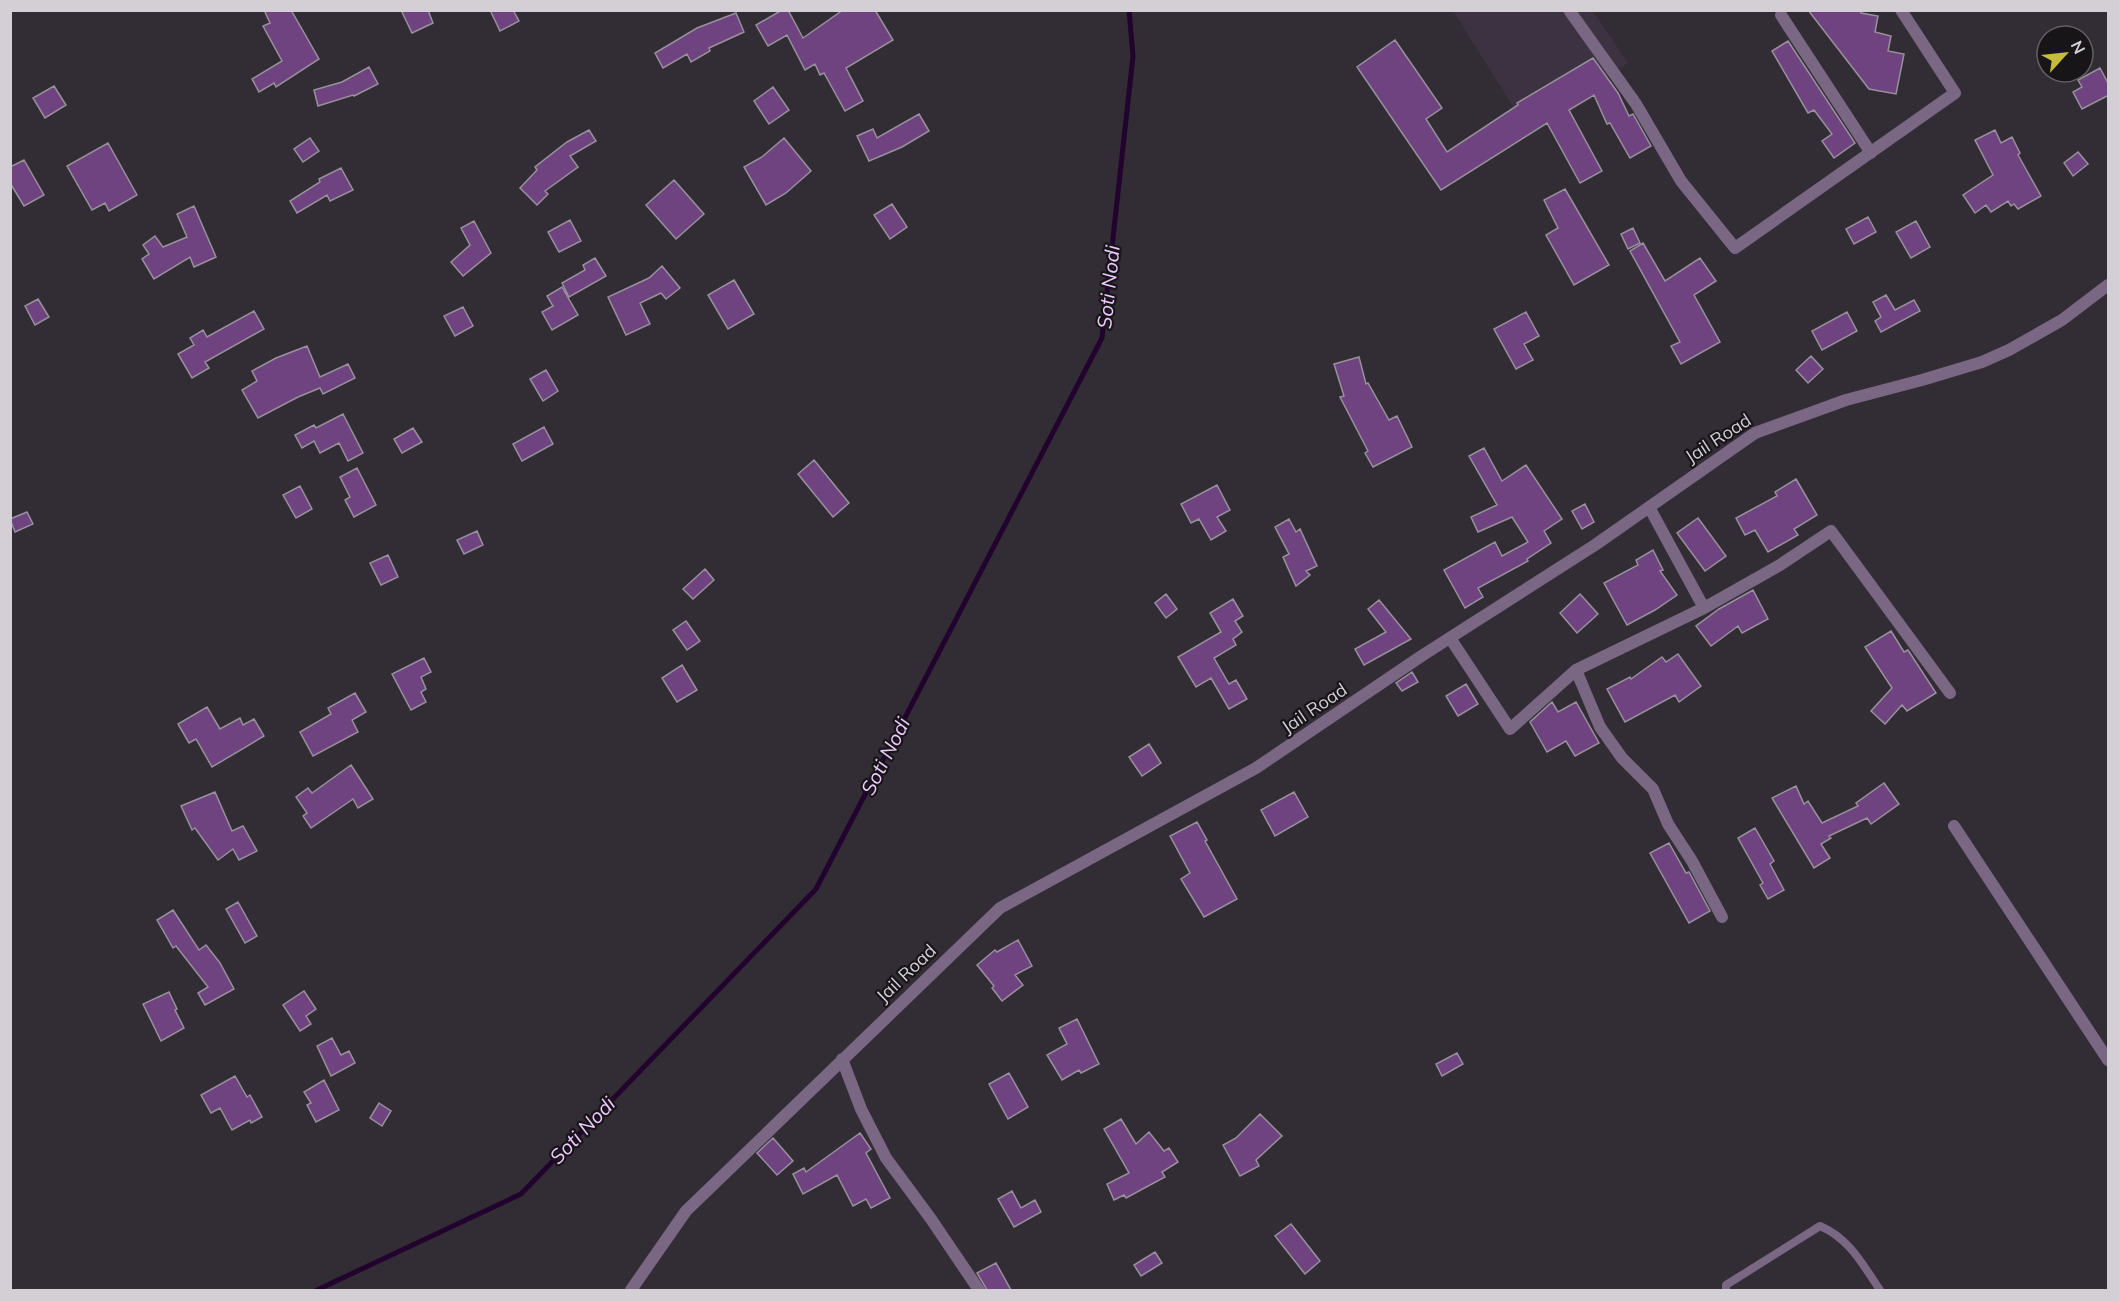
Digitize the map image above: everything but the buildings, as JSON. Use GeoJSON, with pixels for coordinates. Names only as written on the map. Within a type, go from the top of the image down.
{"type":"FeatureCollection","features":[{"type":"Feature","properties":{"kind":"street"},"geometry":{"type":"LineString","coordinates":[[1569,10],[1636,104],[1681,181],[1736,248],[1955,93],[1901,10]]}},
{"type":"Feature","properties":{"kind":"street"},"geometry":{"type":"LineString","coordinates":[[1781,15],[1871,153]]}},
{"type":"Feature","properties":{"kind":"street","name":"Jail Road"},"geometry":{"type":"LineString","coordinates":[[631,1290],[686,1211],[1000,908],[1256,768],[1450,638],[1595,545],[1755,433],[1846,400],[1982,362],[2009,350],[2062,320],[2109,285]]}},
{"type":"Feature","properties":{"kind":"street"},"geometry":{"type":"LineString","coordinates":[[1648,507],[1704,608]]}},
{"type":"Feature","properties":{"kind":"street"},"geometry":{"type":"LineString","coordinates":[[1450,638],[1510,729],[1576,670],[1704,608],[1780,565],[1831,531],[1950,693]]}},
{"type":"Feature","properties":{"kind":"street"},"geometry":{"type":"LineString","coordinates":[[1576,670],[1600,727],[1623,758],[1653,789],[1668,824],[1692,861],[1722,918]]}},
{"type":"Feature","properties":{"kind":"street"},"geometry":{"type":"LineString","coordinates":[[1954,826],[2109,1060]]}},
{"type":"Feature","properties":{"kind":"street"},"geometry":{"type":"LineString","coordinates":[[842,1059],[861,1109],[886,1158],[932,1220],[979,1290]]}},
{"type":"Feature","properties":{"kind":"lane"},"geometry":{"type":"LineString","coordinates":[[1726,1290],[1726,1284],[1820,1226],[1831,1231],[1853,1249],[1880,1290]]}},
{"type":"Feature","properties":{"kind":"shaded area"},"geometry":{"type":"Polygon","coordinates":[[[1453,11],[1593,11],[1628,63],[1527,129],[1453,11]]]}},
{"type":"Feature","properties":{"kind":"waterway","name":"Soti Nodi"},"geometry":{"type":"LineString","coordinates":[[317,1290],[521,1194],[816,889],[1102,338],[1133,56],[1129,10]]}}]}
